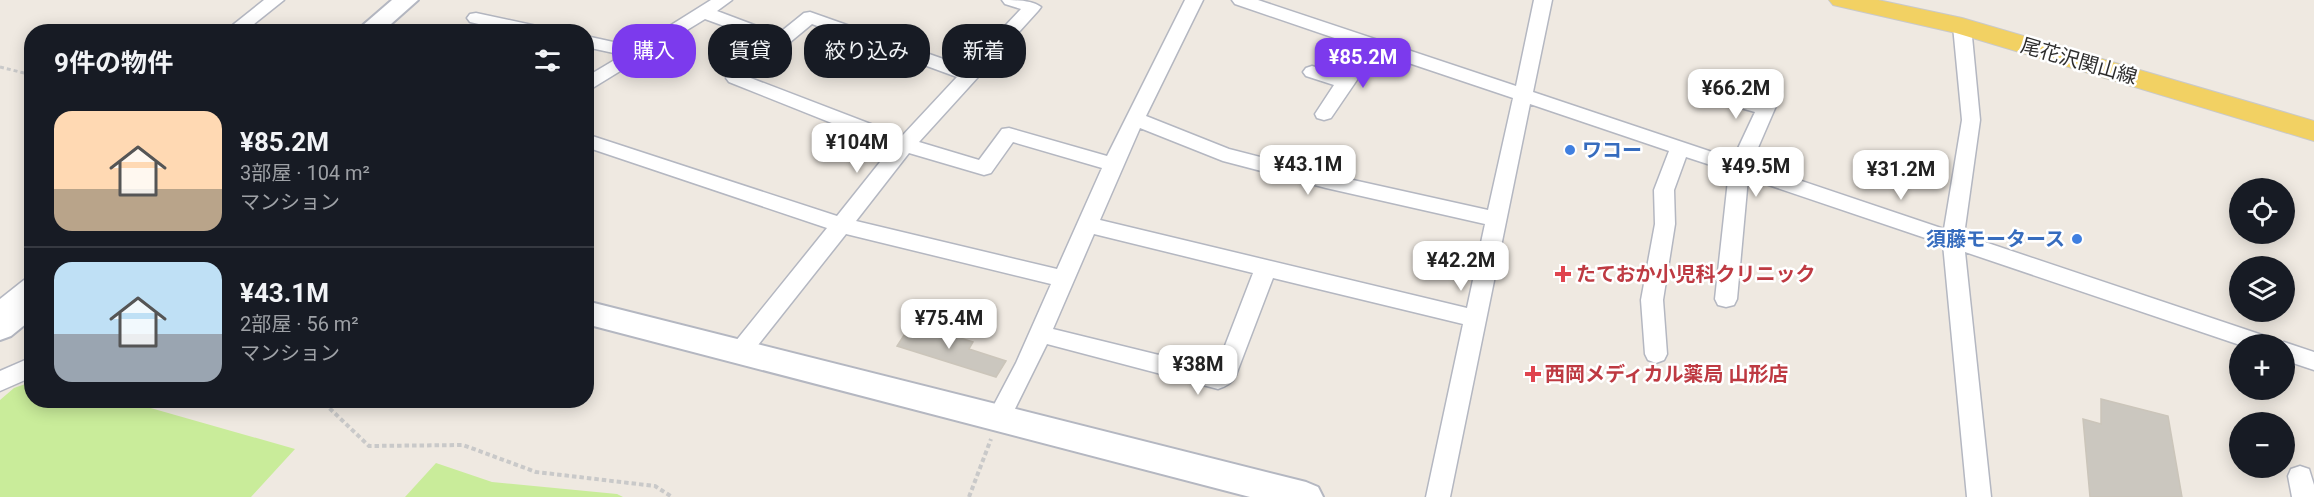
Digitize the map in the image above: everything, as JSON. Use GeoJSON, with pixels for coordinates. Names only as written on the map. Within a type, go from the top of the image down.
{"type":"FeatureCollection","features":[{"type":"Feature","properties":{"kind":"main road","name":"尾花沢関山線"},"geometry":{"type":"LineString","coordinates":[[1842,0],[1962,26],[2314,131]]}},
{"type":"Feature","properties":{"kind":"street"},"geometry":{"type":"LineString","coordinates":[[243,24],[275,0]]}},
{"type":"Feature","properties":{"kind":"street"},"geometry":{"type":"LineString","coordinates":[[376,24],[405,0]]}},
{"type":"Feature","properties":{"kind":"street"},"geometry":{"type":"LineString","coordinates":[[685,24],[723,0]]}},
{"type":"Feature","properties":{"kind":"street"},"geometry":{"type":"LineString","coordinates":[[1011,0],[1032,7],[1016,24]]}},
{"type":"Feature","properties":{"kind":"street"},"geometry":{"type":"LineString","coordinates":[[999,418],[1065,279],[1114,165],[1194,0]]}},
{"type":"Feature","properties":{"kind":"street"},"geometry":{"type":"LineString","coordinates":[[1241,0],[2234,334]]}},
{"type":"Feature","properties":{"kind":"street"},"geometry":{"type":"LineString","coordinates":[[1438,497],[1543,0]]}},
{"type":"Feature","properties":{"kind":"street"},"geometry":{"type":"LineString","coordinates":[[704,12],[735,24]]}},
{"type":"Feature","properties":{"kind":"street"},"geometry":{"type":"LineString","coordinates":[[792,31],[810,17],[942,65]]}},
{"type":"Feature","properties":{"kind":"street"},"geometry":{"type":"LineString","coordinates":[[476,18],[503,24]]}},
{"type":"Feature","properties":{"kind":"street"},"geometry":{"type":"LineString","coordinates":[[1962,26],[1971,120],[1953,239],[1979,497]]}},
{"type":"Feature","properties":{"kind":"street"},"geometry":{"type":"LineString","coordinates":[[594,43],[612,47]]}},
{"type":"Feature","properties":{"kind":"street"},"geometry":{"type":"LineString","coordinates":[[1324,114],[1372,44]]}},
{"type":"Feature","properties":{"kind":"street"},"geometry":{"type":"LineString","coordinates":[[594,81],[612,70]]}},
{"type":"Feature","properties":{"kind":"street"},"geometry":{"type":"LineString","coordinates":[[1312,72],[1345,82]]}},
{"type":"Feature","properties":{"kind":"street"},"geometry":{"type":"LineString","coordinates":[[735,78],[904,145],[984,168],[1009,134],[1114,165]]}},
{"type":"Feature","properties":{"kind":"street"},"geometry":{"type":"LineString","coordinates":[[739,352],[904,145],[966,78]]}},
{"type":"Feature","properties":{"kind":"street"},"geometry":{"type":"LineString","coordinates":[[1716,95],[1770,100],[1739,168],[1726,299]]}},
{"type":"Feature","properties":{"kind":"street"},"geometry":{"type":"LineString","coordinates":[[1136,119],[1223,154],[1326,181],[1497,219]]}},
{"type":"Feature","properties":{"kind":"street"},"geometry":{"type":"LineString","coordinates":[[594,143],[841,225],[1065,279]]}},
{"type":"Feature","properties":{"kind":"street"},"geometry":{"type":"LineString","coordinates":[[1656,354],[1652,300],[1665,224],[1664,190],[1680,148]]}},
{"type":"Feature","properties":{"kind":"street"},"geometry":{"type":"LineString","coordinates":[[1088,225],[1476,319]]}},
{"type":"Feature","properties":{"kind":"street"},"geometry":{"type":"LineString","coordinates":[[1040,334],[1218,380],[1225,375],[1266,268]]}},
{"type":"Feature","properties":{"kind":"street"},"geometry":{"type":"LineString","coordinates":[[0,311],[24,292]]}},
{"type":"Feature","properties":{"kind":"street"},"geometry":{"type":"LineString","coordinates":[[0,328],[24,308]]}},
{"type":"Feature","properties":{"kind":"street"},"geometry":{"type":"LineString","coordinates":[[594,316],[1306,497]]}},
{"type":"Feature","properties":{"kind":"street"},"geometry":{"type":"LineString","coordinates":[[2295,355],[2314,361]]}},
{"type":"Feature","properties":{"kind":"street"},"geometry":{"type":"LineString","coordinates":[[0,382],[24,370]]}},
{"type":"Feature","properties":{"kind":"path"},"geometry":{"type":"LineString","coordinates":[[0,68],[24,73]]}},
{"type":"Feature","properties":{"kind":"path"},"geometry":{"type":"LineString","coordinates":[[329,408],[369,446],[463,445],[536,472],[655,486],[672,497]]}},
{"type":"Feature","properties":{"kind":"path"},"geometry":{"type":"LineString","coordinates":[[969,497],[999,418]]}},
{"type":"Feature","properties":{"kind":"green space"},"geometry":{"type":"Polygon","coordinates":[[[24,384],[24,408],[151,408],[295,449],[251,497],[0,497],[0,400],[14,388],[24,384]]]}},
{"type":"Feature","properties":{"kind":"green space"},"geometry":{"type":"Polygon","coordinates":[[[436,463],[492,482],[617,494],[623,497],[405,497],[436,463]]]}},
{"type":"Feature","properties":{"kind":"building"},"geometry":{"type":"Polygon","coordinates":[[[912,323],[973,342],[969,349],[1006,361],[996,377],[897,346],[912,323]]]}},
{"type":"Feature","properties":{"kind":"building"},"geometry":{"type":"Polygon","coordinates":[[[2101,399],[2168,416],[2182,497],[2090,497],[2083,419],[2101,424],[2101,399]]]}},
{"type":"Feature","properties":{"kind":"place","name":"ワコー"},"geometry":{"type":"Point","coordinates":[1570,150]}},
{"type":"Feature","properties":{"kind":"place","name":"須藤モータース"},"geometry":{"type":"Point","coordinates":[2077,239]}},
{"type":"Feature","properties":{"kind":"place","name":"たておか小児科クリニック"},"geometry":{"type":"Point","coordinates":[1563,274]}},
{"type":"Feature","properties":{"kind":"place","name":"西岡メディカル薬局 山形店"},"geometry":{"type":"Point","coordinates":[1533,374]}}]}
